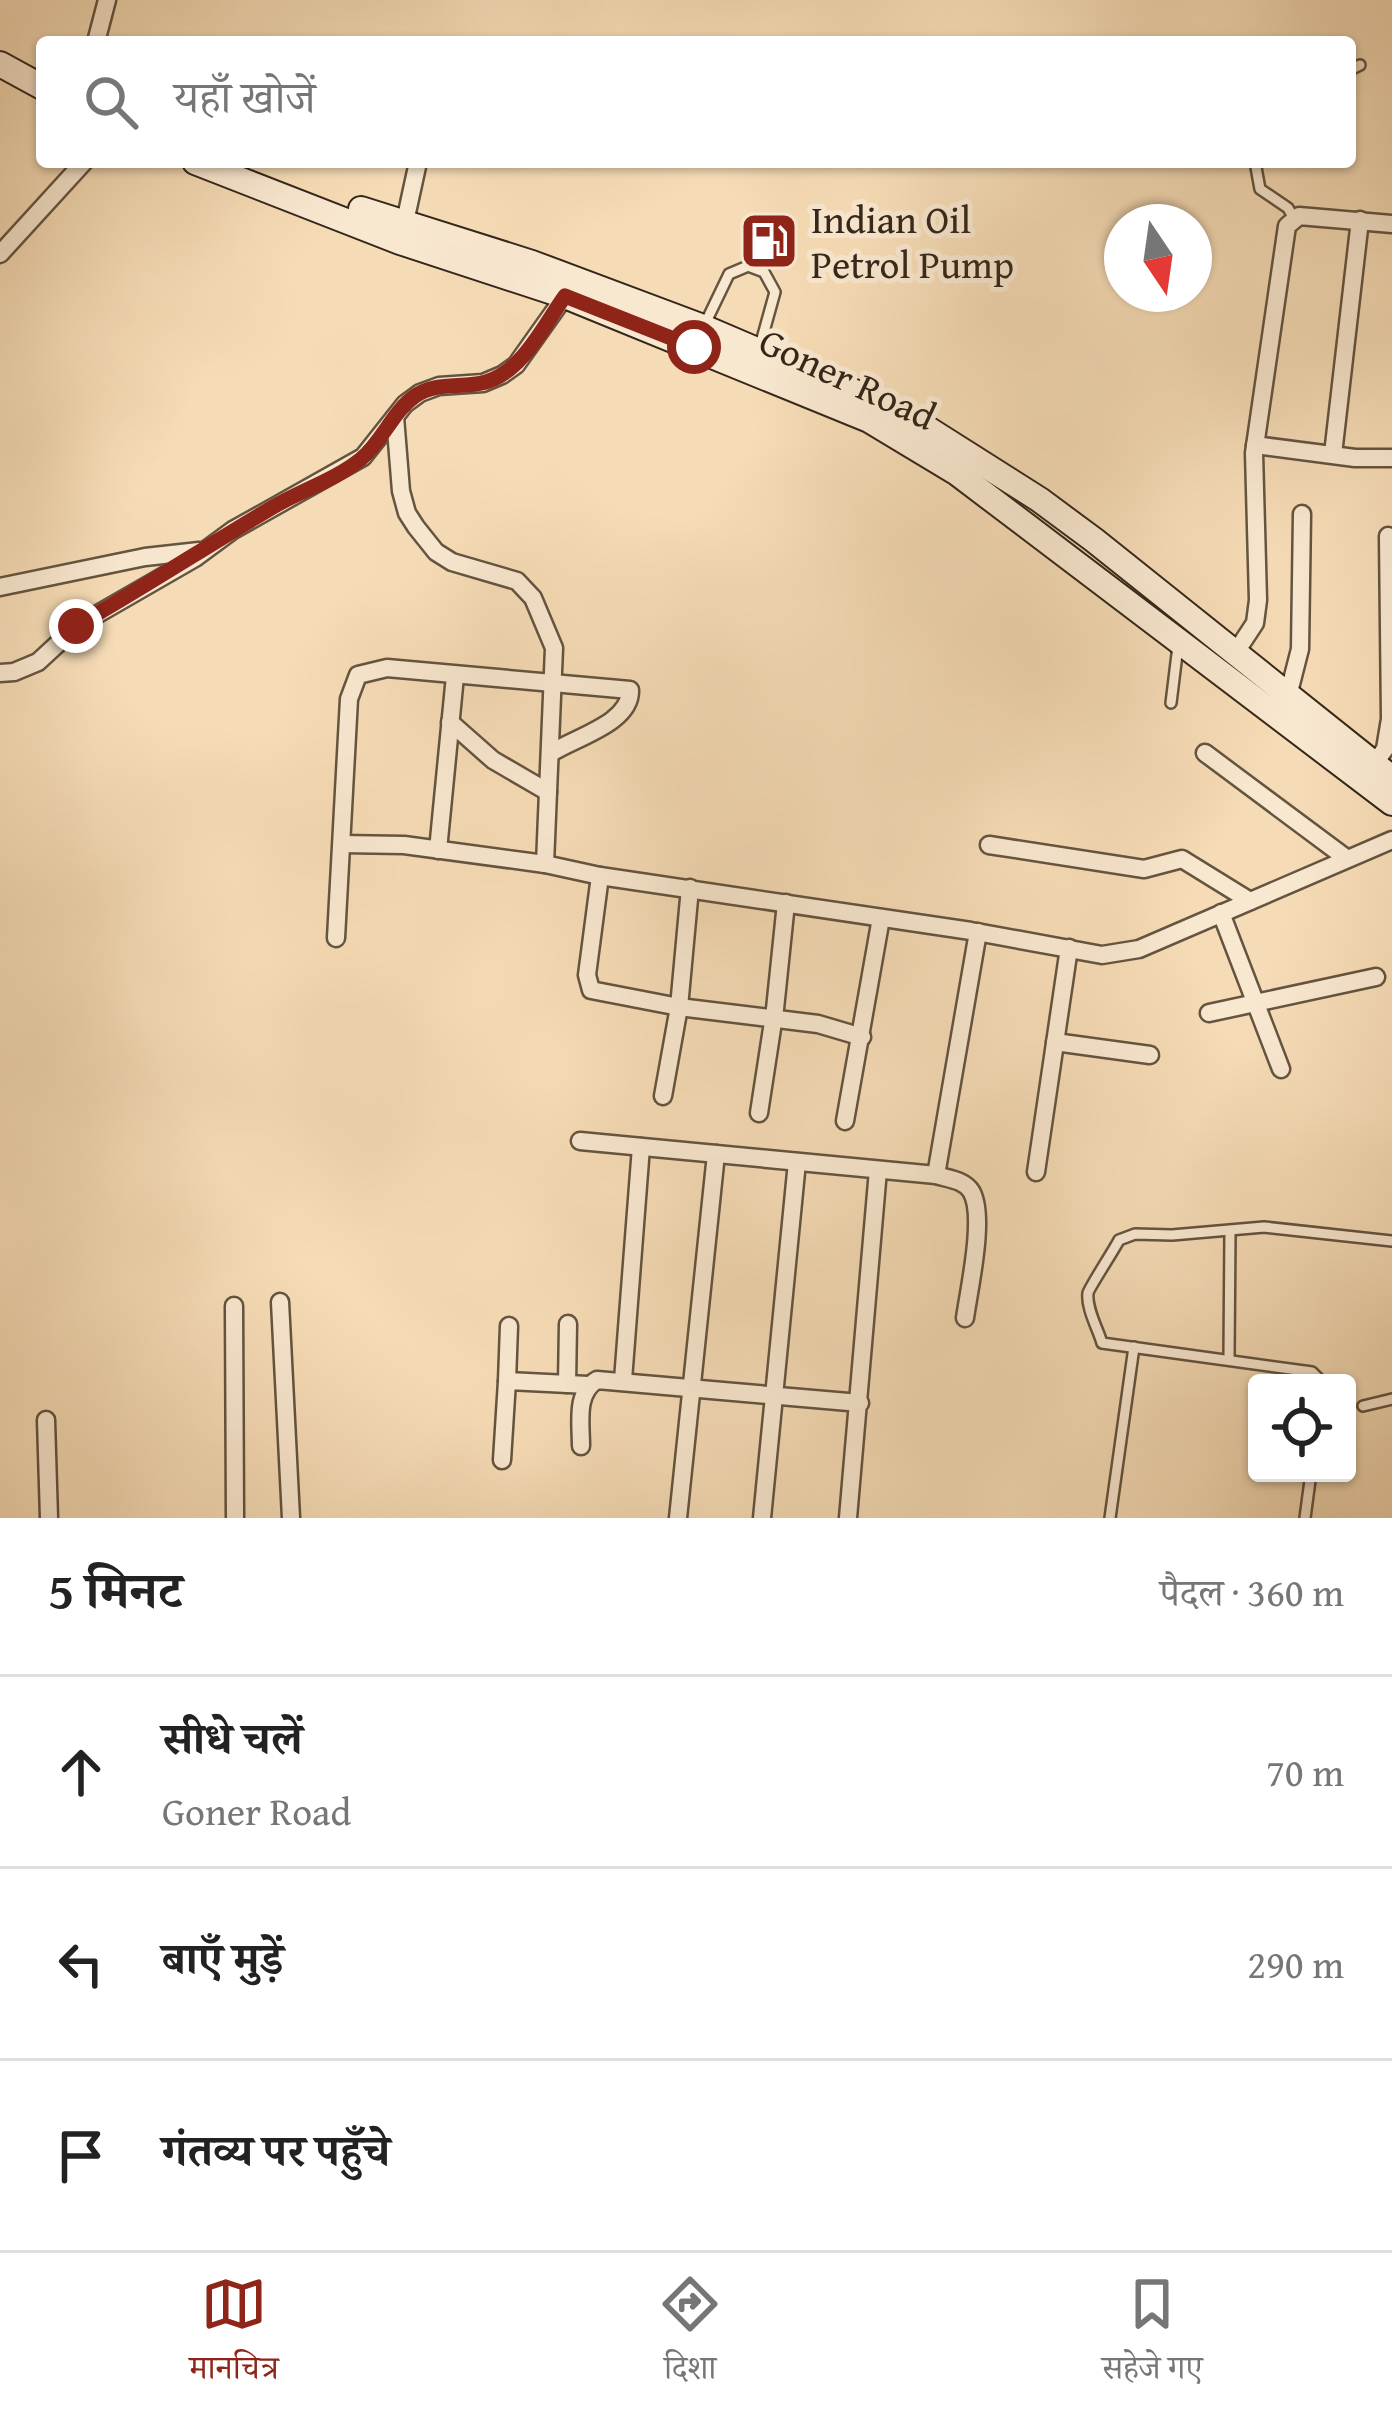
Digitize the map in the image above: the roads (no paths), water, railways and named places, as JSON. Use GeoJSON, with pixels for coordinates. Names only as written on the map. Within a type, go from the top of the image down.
{"type":"FeatureCollection","features":[{"type":"Feature","properties":{"kind":"street"},"geometry":{"type":"LineString","coordinates":[[98,36],[107,0]]}},
{"type":"Feature","properties":{"kind":"street"},"geometry":{"type":"LineString","coordinates":[[0,46],[36,66]]}},
{"type":"Feature","properties":{"kind":"street"},"geometry":{"type":"LineString","coordinates":[[0,64],[36,84]]}},
{"type":"Feature","properties":{"kind":"street"},"geometry":{"type":"LineString","coordinates":[[0,254],[79,168]]}},
{"type":"Feature","properties":{"kind":"street","name":"Goner Road"},"geometry":{"type":"LineString","coordinates":[[213,168],[403,233],[532,263],[754,361],[869,420],[957,473],[1178,641],[1383,771]]}},
{"type":"Feature","properties":{"kind":"street","name":"Goner Road"},"geometry":{"type":"LineString","coordinates":[[244,168],[565,296],[699,337]]}},
{"type":"Feature","properties":{"kind":"street"},"geometry":{"type":"LineString","coordinates":[[403,233],[417,168]]}},
{"type":"Feature","properties":{"kind":"street"},"geometry":{"type":"LineString","coordinates":[[1234,655],[1255,623],[1258,600],[1255,445],[1287,226],[1294,219],[1392,224]]}},
{"type":"Feature","properties":{"kind":"street"},"geometry":{"type":"LineString","coordinates":[[1333,454],[1360,220]]}},
{"type":"Feature","properties":{"kind":"street"},"geometry":{"type":"LineString","coordinates":[[0,673],[38,662],[76,626],[363,457],[420,392],[483,383],[502,375],[516,364],[565,296]]}},
{"type":"Feature","properties":{"kind":"street","name":"Goner Road"},"geometry":{"type":"LineString","coordinates":[[754,361],[857,393],[928,429],[1040,500],[1234,655],[1283,707],[1392,803]]}},
{"type":"Feature","properties":{"kind":"street"},"geometry":{"type":"LineString","coordinates":[[395,417],[406,513],[436,552],[452,562],[517,581],[533,598],[554,648],[545,864]]}},
{"type":"Feature","properties":{"kind":"street"},"geometry":{"type":"LineString","coordinates":[[1255,445],[1392,458]]}},
{"type":"Feature","properties":{"kind":"street"},"geometry":{"type":"LineString","coordinates":[[1022,523],[1040,500]]}},
{"type":"Feature","properties":{"kind":"street"},"geometry":{"type":"LineString","coordinates":[[1283,707],[1300,649],[1302,514]]}},
{"type":"Feature","properties":{"kind":"street"},"geometry":{"type":"LineString","coordinates":[[1383,771],[1390,718],[1388,536]]}},
{"type":"Feature","properties":{"kind":"street"},"geometry":{"type":"LineString","coordinates":[[0,587],[145,557],[206,550]]}},
{"type":"Feature","properties":{"kind":"street"},"geometry":{"type":"LineString","coordinates":[[336,938],[352,684],[368,671],[387,668],[630,689],[632,696],[618,716],[551,754]]}},
{"type":"Feature","properties":{"kind":"street"},"geometry":{"type":"LineString","coordinates":[[438,850],[454,676]]}},
{"type":"Feature","properties":{"kind":"street"},"geometry":{"type":"LineString","coordinates":[[450,722],[493,760],[548,792]]}},
{"type":"Feature","properties":{"kind":"street"},"geometry":{"type":"LineString","coordinates":[[1205,753],[1346,858]]}},
{"type":"Feature","properties":{"kind":"street"},"geometry":{"type":"LineString","coordinates":[[342,844],[545,864],[1102,955],[1123,954],[1392,840]]}},
{"type":"Feature","properties":{"kind":"street"},"geometry":{"type":"LineString","coordinates":[[989,845],[1144,868],[1182,859],[1250,901]]}},
{"type":"Feature","properties":{"kind":"street"},"geometry":{"type":"LineString","coordinates":[[600,876],[587,975],[591,990],[862,1036]]}},
{"type":"Feature","properties":{"kind":"street"},"geometry":{"type":"LineString","coordinates":[[663,1096],[679,1007],[690,888]]}},
{"type":"Feature","properties":{"kind":"street"},"geometry":{"type":"LineString","coordinates":[[759,1113],[786,903]]}},
{"type":"Feature","properties":{"kind":"street"},"geometry":{"type":"LineString","coordinates":[[1221,913],[1281,1069]]}},
{"type":"Feature","properties":{"kind":"street"},"geometry":{"type":"LineString","coordinates":[[845,1121],[880,918]]}},
{"type":"Feature","properties":{"kind":"street"},"geometry":{"type":"LineString","coordinates":[[936,1175],[978,932]]}},
{"type":"Feature","properties":{"kind":"street"},"geometry":{"type":"LineString","coordinates":[[1036,1172],[1069,948]]}},
{"type":"Feature","properties":{"kind":"street"},"geometry":{"type":"LineString","coordinates":[[1209,1013],[1376,977]]}},
{"type":"Feature","properties":{"kind":"street"},"geometry":{"type":"LineString","coordinates":[[1055,1042],[1150,1055]]}},
{"type":"Feature","properties":{"kind":"street"},"geometry":{"type":"LineString","coordinates":[[580,1141],[936,1175],[962,1182],[972,1192],[978,1213],[965,1318]]}},
{"type":"Feature","properties":{"kind":"street"},"geometry":{"type":"LineString","coordinates":[[623,1380],[641,1147]]}},
{"type":"Feature","properties":{"kind":"street"},"geometry":{"type":"LineString","coordinates":[[678,1518],[716,1154]]}},
{"type":"Feature","properties":{"kind":"street"},"geometry":{"type":"LineString","coordinates":[[761,1518],[797,1162]]}},
{"type":"Feature","properties":{"kind":"street"},"geometry":{"type":"LineString","coordinates":[[848,1518],[878,1169]]}},
{"type":"Feature","properties":{"kind":"street"},"geometry":{"type":"LineString","coordinates":[[280,1302],[291,1518]]}},
{"type":"Feature","properties":{"kind":"street"},"geometry":{"type":"LineString","coordinates":[[234,1306],[235,1518]]}},
{"type":"Feature","properties":{"kind":"street"},"geometry":{"type":"LineString","coordinates":[[567,1384],[568,1324]]}},
{"type":"Feature","properties":{"kind":"street"},"geometry":{"type":"LineString","coordinates":[[502,1460],[509,1326]]}},
{"type":"Feature","properties":{"kind":"street"},"geometry":{"type":"LineString","coordinates":[[507,1381],[588,1384],[623,1380],[860,1403]]}},
{"type":"Feature","properties":{"kind":"street"},"geometry":{"type":"LineString","coordinates":[[581,1446],[581,1400],[588,1384]]}},
{"type":"Feature","properties":{"kind":"street"},"geometry":{"type":"LineString","coordinates":[[46,1420],[49,1518]]}},
{"type":"Feature","properties":{"kind":"lane"},"geometry":{"type":"LineString","coordinates":[[1256,168],[1260,188],[1288,208],[1294,219]]}},
{"type":"Feature","properties":{"kind":"lane"},"geometry":{"type":"LineString","coordinates":[[699,337],[729,274],[748,266],[764,272],[775,292],[754,361]]}},
{"type":"Feature","properties":{"kind":"lane"},"geometry":{"type":"LineString","coordinates":[[1171,703],[1178,641]]}},
{"type":"Feature","properties":{"kind":"lane"},"geometry":{"type":"LineString","coordinates":[[1102,1343],[1088,1294],[1119,1240],[1136,1234],[1264,1227],[1392,1240]]}},
{"type":"Feature","properties":{"kind":"lane"},"geometry":{"type":"LineString","coordinates":[[1229,1358],[1230,1232]]}},
{"type":"Feature","properties":{"kind":"lane"},"geometry":{"type":"LineString","coordinates":[[1088,1342],[1229,1358],[1314,1374]]}},
{"type":"Feature","properties":{"kind":"lane"},"geometry":{"type":"LineString","coordinates":[[1110,1518],[1134,1347]]}},
{"type":"Feature","properties":{"kind":"lane"},"geometry":{"type":"LineString","coordinates":[[1364,1406],[1392,1399]]}},
{"type":"Feature","properties":{"kind":"lane"},"geometry":{"type":"LineString","coordinates":[[1305,1518],[1311,1482]]}},
{"type":"Feature","properties":{"kind":"place","name":"Indian Oil Petrol Pump"},"geometry":{"type":"Point","coordinates":[769,241]}}]}
